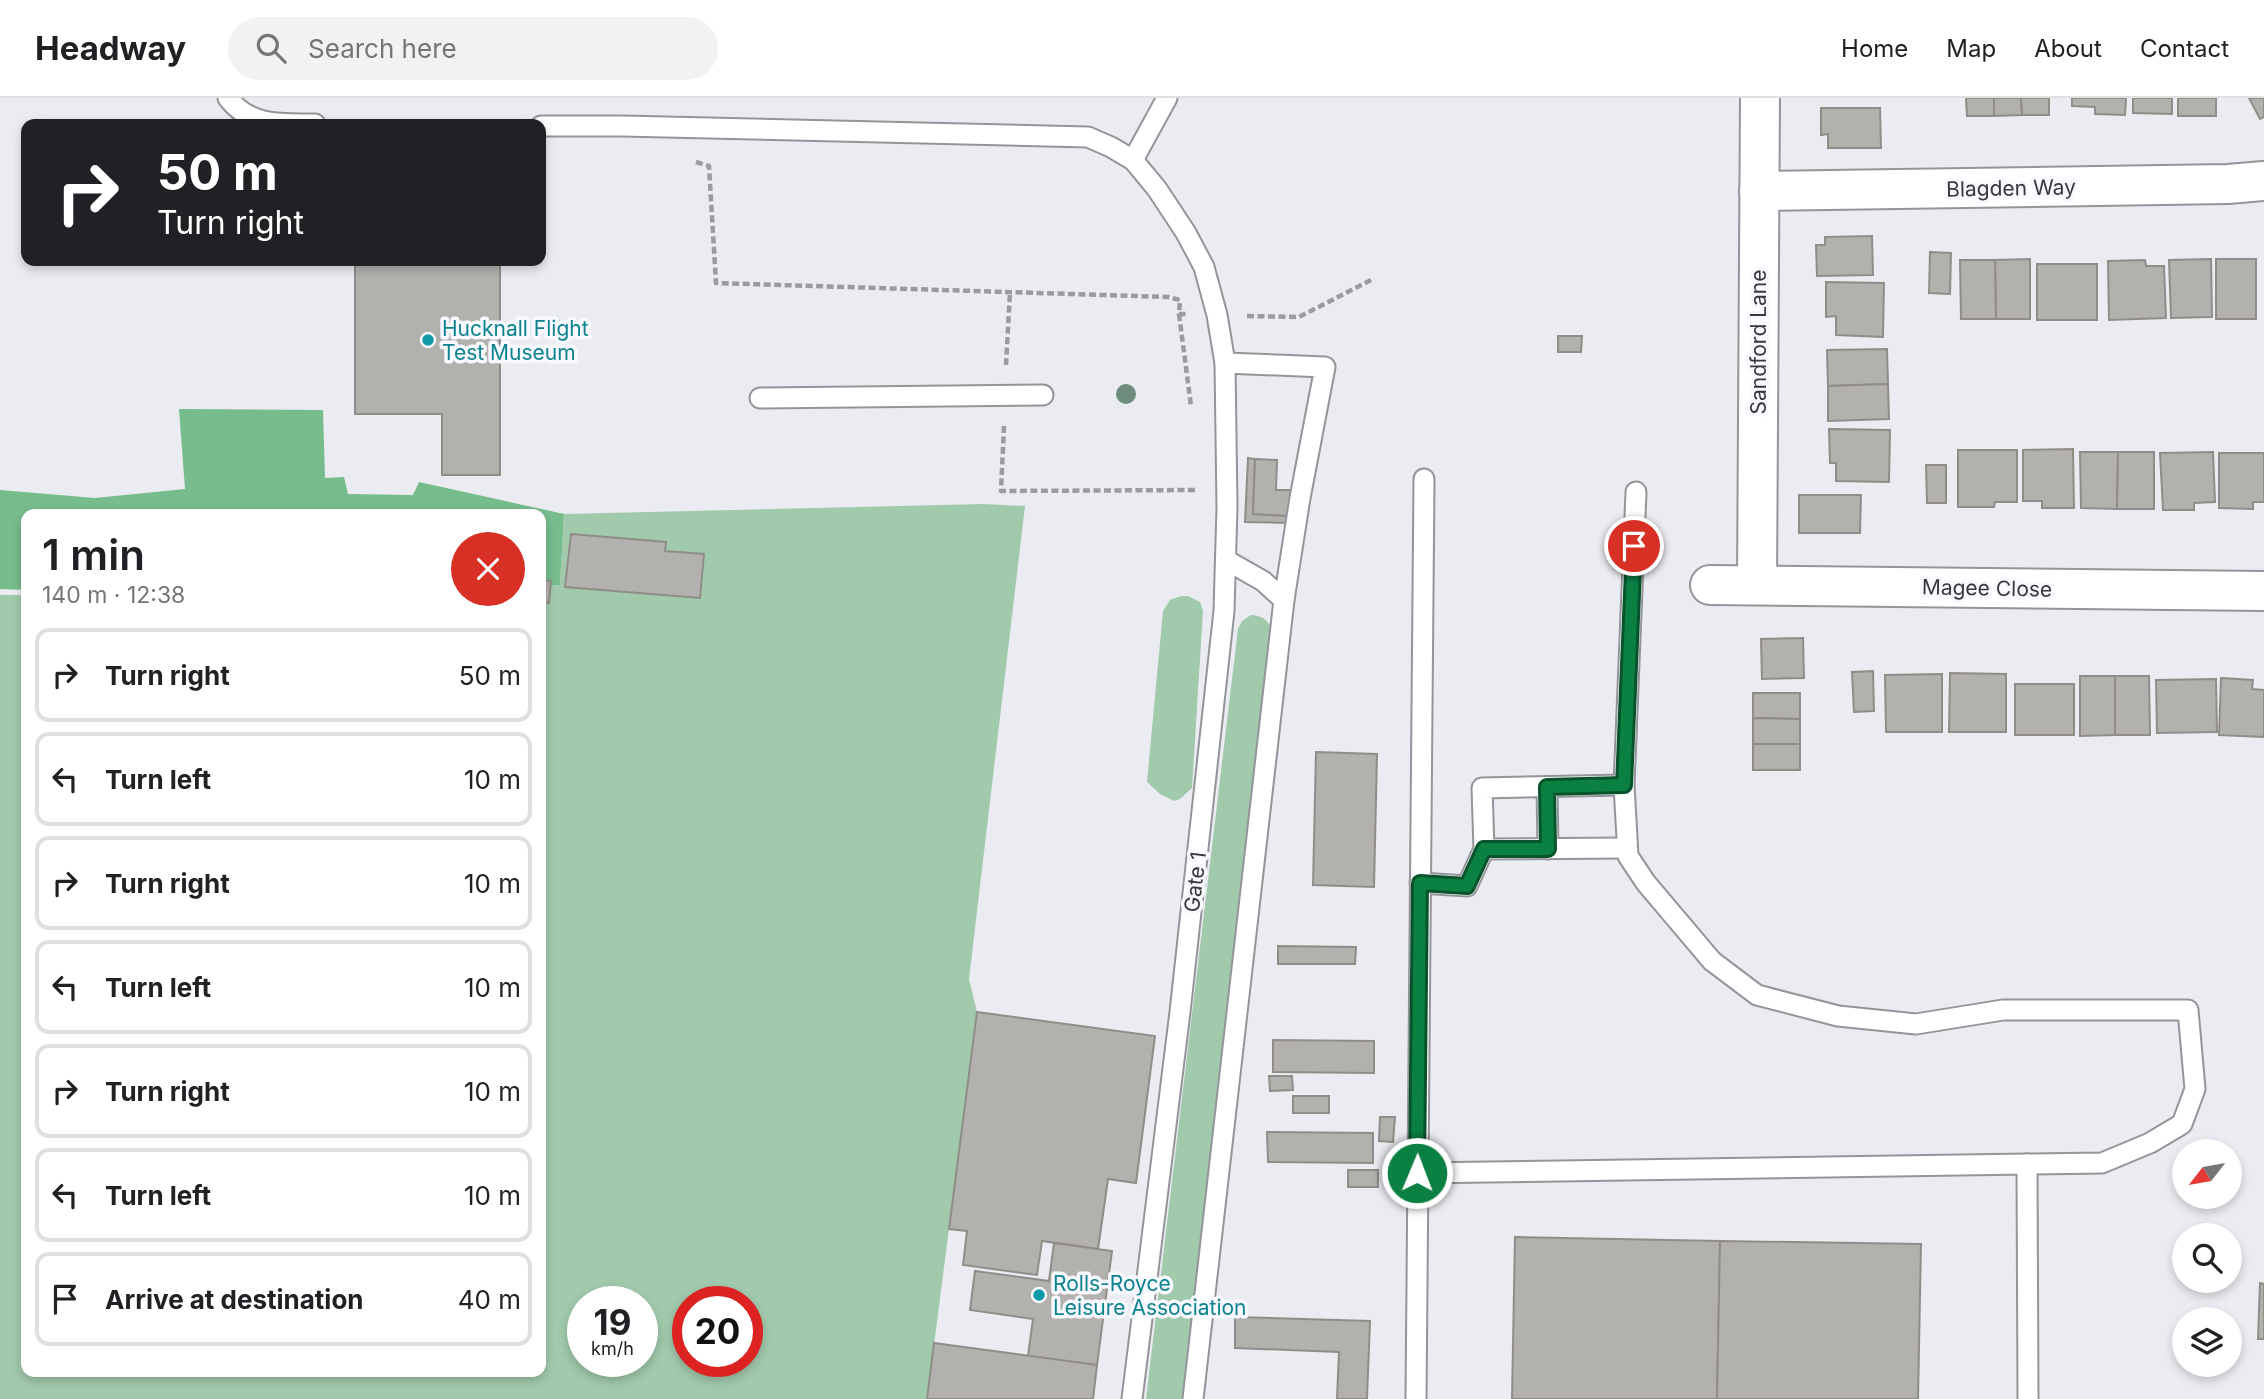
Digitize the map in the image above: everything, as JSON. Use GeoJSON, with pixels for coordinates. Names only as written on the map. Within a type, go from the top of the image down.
{"type":"FeatureCollection","features":[{"type":"Feature","properties":{"kind":"street","name":"Sandford Lane"},"geometry":{"type":"LineString","coordinates":[[1757,585],[1759,98]]}},
{"type":"Feature","properties":{"kind":"street","name":"Blagden Way"},"geometry":{"type":"LineString","coordinates":[[1759,191],[2264,181]]}},
{"type":"Feature","properties":{"kind":"street","name":"Magee Close"},"geometry":{"type":"LineString","coordinates":[[1710,585],[2264,591]]}},
{"type":"Feature","properties":{"kind":"lane"},"geometry":{"type":"LineString","coordinates":[[228,98],[242,113],[255,119]]}},
{"type":"Feature","properties":{"kind":"lane"},"geometry":{"type":"LineString","coordinates":[[546,126],[1088,137],[1133,160],[1167,98]]}},
{"type":"Feature","properties":{"kind":"lane","name":"Gate 1"},"geometry":{"type":"LineString","coordinates":[[1132,1399],[1206,788],[1224,611],[1227,507],[1225,363],[1217,315],[1204,267],[1169,207],[1133,160]]}},
{"type":"Feature","properties":{"kind":"lane"},"geometry":{"type":"LineString","coordinates":[[1193,1399],[1284,600],[1325,367],[1225,363]]}},
{"type":"Feature","properties":{"kind":"lane"},"geometry":{"type":"LineString","coordinates":[[760,398],[1043,395]]}},
{"type":"Feature","properties":{"kind":"lane"},"geometry":{"type":"LineString","coordinates":[[1416,1399],[1424,479]]}},
{"type":"Feature","properties":{"kind":"lane"},"geometry":{"type":"LineString","coordinates":[[1417,1173],[2102,1163],[2150,1143],[2182,1124],[2194,1089],[2188,1010],[2003,1010],[1916,1024],[1838,1016],[1758,995],[1712,961],[1646,883],[1628,856],[1624,785],[1636,492]]}},
{"type":"Feature","properties":{"kind":"lane"},"geometry":{"type":"LineString","coordinates":[[1226,560],[1263,582],[1284,600]]}},
{"type":"Feature","properties":{"kind":"lane"},"geometry":{"type":"LineString","coordinates":[[1420,883],[1467,886],[1484,849],[1482,788],[1624,785]]}},
{"type":"Feature","properties":{"kind":"lane"},"geometry":{"type":"LineString","coordinates":[[1547,787],[1548,849]]}},
{"type":"Feature","properties":{"kind":"lane"},"geometry":{"type":"LineString","coordinates":[[1484,849],[1627,848]]}},
{"type":"Feature","properties":{"kind":"lane"},"geometry":{"type":"LineString","coordinates":[[2026,1164],[2028,1399]]}},
{"type":"Feature","properties":{"kind":"path"},"geometry":{"type":"LineString","coordinates":[[684,158],[709,166],[716,284],[1010,292],[1001,491],[1201,490]]}},
{"type":"Feature","properties":{"kind":"path"},"geometry":{"type":"LineString","coordinates":[[1179,314],[1192,410]]}},
{"type":"Feature","properties":{"kind":"green space"},"geometry":{"type":"Polygon","coordinates":[[[179,409],[323,410],[325,478],[344,477],[348,494],[413,495],[419,482],[541,509],[21,509],[21,590],[0,589],[0,490],[95,498],[185,489],[179,409]]]}},
{"type":"Feature","properties":{"kind":"green space"},"geometry":{"type":"Polygon","coordinates":[[[983,504],[1025,506],[969,979],[977,1012],[927,1399],[0,1399],[0,595],[21,595],[21,1377],[546,1377],[546,586],[560,585],[564,514],[983,504]]]}},
{"type":"Feature","properties":{"kind":"green space"},"geometry":{"type":"Polygon","coordinates":[[[546,510],[564,514],[560,585],[546,586],[546,510]]]}},
{"type":"Feature","properties":{"kind":"green space"},"geometry":{"type":"Polygon","coordinates":[[[1188,596],[1200,602],[1203,611],[1192,788],[1174,801],[1160,794],[1147,782],[1163,611],[1170,600],[1188,596]]]}},
{"type":"Feature","properties":{"kind":"green space"},"geometry":{"type":"Polygon","coordinates":[[[1251,615],[1264,619],[1272,630],[1182,1399],[1146,1399],[1238,629],[1242,621],[1251,615]]]}},
{"type":"Feature","properties":{"kind":"building"},"geometry":{"type":"Polygon","coordinates":[[[1966,98],[1994,98],[1994,116],[1967,116],[1966,98]]]}},
{"type":"Feature","properties":{"kind":"building"},"geometry":{"type":"Polygon","coordinates":[[[1994,98],[2021,98],[2022,115],[1994,116],[1994,98]]]}},
{"type":"Feature","properties":{"kind":"building"},"geometry":{"type":"Polygon","coordinates":[[[2021,98],[2049,98],[2049,115],[2022,115],[2021,98]]]}},
{"type":"Feature","properties":{"kind":"building"},"geometry":{"type":"Polygon","coordinates":[[[2072,98],[2126,98],[2125,115],[2095,114],[2095,107],[2072,106],[2072,98]]]}},
{"type":"Feature","properties":{"kind":"building"},"geometry":{"type":"Polygon","coordinates":[[[2133,98],[2172,98],[2172,114],[2133,113],[2133,98]]]}},
{"type":"Feature","properties":{"kind":"building"},"geometry":{"type":"Polygon","coordinates":[[[2178,98],[2216,98],[2216,116],[2178,116],[2178,98]]]}},
{"type":"Feature","properties":{"kind":"building"},"geometry":{"type":"Polygon","coordinates":[[[2249,98],[2264,98],[2264,117],[2260,119],[2249,98]]]}},
{"type":"Feature","properties":{"kind":"building"},"geometry":{"type":"Polygon","coordinates":[[[1821,108],[1880,108],[1881,148],[1828,148],[1828,134],[1821,135],[1821,108]]]}},
{"type":"Feature","properties":{"kind":"building"},"geometry":{"type":"Polygon","coordinates":[[[1872,236],[1873,275],[1817,276],[1816,245],[1825,245],[1825,237],[1872,236]]]}},
{"type":"Feature","properties":{"kind":"building"},"geometry":{"type":"Polygon","coordinates":[[[1930,252],[1951,253],[1950,294],[1929,293],[1930,252]]]}},
{"type":"Feature","properties":{"kind":"building"},"geometry":{"type":"Polygon","coordinates":[[[2030,259],[2030,319],[1996,319],[1995,260],[2030,259]]]}},
{"type":"Feature","properties":{"kind":"building"},"geometry":{"type":"Polygon","coordinates":[[[2211,259],[2212,317],[2171,318],[2169,260],[2211,259]]]}},
{"type":"Feature","properties":{"kind":"building"},"geometry":{"type":"Polygon","coordinates":[[[2216,259],[2256,259],[2256,319],[2216,319],[2216,259]]]}},
{"type":"Feature","properties":{"kind":"building"},"geometry":{"type":"Polygon","coordinates":[[[1960,260],[1995,260],[1996,319],[1961,319],[1960,260]]]}},
{"type":"Feature","properties":{"kind":"building"},"geometry":{"type":"Polygon","coordinates":[[[2145,260],[2146,266],[2164,266],[2166,318],[2109,320],[2108,261],[2145,260]]]}},
{"type":"Feature","properties":{"kind":"building"},"geometry":{"type":"Polygon","coordinates":[[[2037,264],[2097,264],[2097,320],[2037,320],[2037,264]]]}},
{"type":"Feature","properties":{"kind":"building","name":"Hucknall Flight Test Museum"},"geometry":{"type":"Polygon","coordinates":[[[355,266],[500,266],[500,475],[442,475],[442,414],[355,414],[355,266]]]}},
{"type":"Feature","properties":{"kind":"building"},"geometry":{"type":"Polygon","coordinates":[[[1826,282],[1884,283],[1883,337],[1836,335],[1836,316],[1826,317],[1826,282]]]}},
{"type":"Feature","properties":{"kind":"building"},"geometry":{"type":"Polygon","coordinates":[[[1558,336],[1582,336],[1581,352],[1558,352],[1558,336]]]}},
{"type":"Feature","properties":{"kind":"building"},"geometry":{"type":"Polygon","coordinates":[[[1887,349],[1888,384],[1828,386],[1827,350],[1887,349]]]}},
{"type":"Feature","properties":{"kind":"building"},"geometry":{"type":"Polygon","coordinates":[[[1888,384],[1889,419],[1828,421],[1828,386],[1888,384]]]}},
{"type":"Feature","properties":{"kind":"building"},"geometry":{"type":"Polygon","coordinates":[[[1829,429],[1890,430],[1889,482],[1836,481],[1836,463],[1830,463],[1829,429]]]}},
{"type":"Feature","properties":{"kind":"building"},"geometry":{"type":"Polygon","coordinates":[[[2073,449],[2074,508],[2042,508],[2042,501],[2023,501],[2023,450],[2073,449]]]}},
{"type":"Feature","properties":{"kind":"building"},"geometry":{"type":"Polygon","coordinates":[[[1958,450],[2017,450],[2017,502],[1995,502],[1994,507],[1958,507],[1958,450]]]}},
{"type":"Feature","properties":{"kind":"building"},"geometry":{"type":"Polygon","coordinates":[[[2080,452],[2118,452],[2117,509],[2081,508],[2080,452]]]}},
{"type":"Feature","properties":{"kind":"building"},"geometry":{"type":"Polygon","coordinates":[[[2118,452],[2154,452],[2154,509],[2117,509],[2118,452]]]}},
{"type":"Feature","properties":{"kind":"building"},"geometry":{"type":"Polygon","coordinates":[[[2213,452],[2215,502],[2194,503],[2194,510],[2163,510],[2160,453],[2213,452]]]}},
{"type":"Feature","properties":{"kind":"building"},"geometry":{"type":"Polygon","coordinates":[[[2219,453],[2264,453],[2264,502],[2253,502],[2253,509],[2219,508],[2219,453]]]}},
{"type":"Feature","properties":{"kind":"building"},"geometry":{"type":"Polygon","coordinates":[[[1248,458],[1255,459],[1253,514],[1290,516],[1290,523],[1245,522],[1248,458]]]}},
{"type":"Feature","properties":{"kind":"building"},"geometry":{"type":"Polygon","coordinates":[[[1255,459],[1277,460],[1276,490],[1291,490],[1290,516],[1253,514],[1255,459]]]}},
{"type":"Feature","properties":{"kind":"building"},"geometry":{"type":"Polygon","coordinates":[[[1926,465],[1946,465],[1946,503],[1927,503],[1926,465]]]}},
{"type":"Feature","properties":{"kind":"building"},"geometry":{"type":"Polygon","coordinates":[[[1799,495],[1861,495],[1860,533],[1799,533],[1799,495]]]}},
{"type":"Feature","properties":{"kind":"building"},"geometry":{"type":"Polygon","coordinates":[[[571,534],[666,542],[665,551],[704,554],[700,598],[565,587],[571,534]]]}},
{"type":"Feature","properties":{"kind":"building"},"geometry":{"type":"Polygon","coordinates":[[[546,580],[551,581],[549,603],[546,603],[546,580]]]}},
{"type":"Feature","properties":{"kind":"building"},"geometry":{"type":"Polygon","coordinates":[[[1803,638],[1804,678],[1762,679],[1761,639],[1803,638]]]}},
{"type":"Feature","properties":{"kind":"building"},"geometry":{"type":"Polygon","coordinates":[[[1873,671],[1874,711],[1854,712],[1852,672],[1873,671]]]}},
{"type":"Feature","properties":{"kind":"building"},"geometry":{"type":"Polygon","coordinates":[[[1950,673],[2006,674],[2006,732],[1949,732],[1950,673]]]}},
{"type":"Feature","properties":{"kind":"building"},"geometry":{"type":"Polygon","coordinates":[[[1942,674],[1942,732],[1886,732],[1885,675],[1942,674]]]}},
{"type":"Feature","properties":{"kind":"building"},"geometry":{"type":"Polygon","coordinates":[[[2080,676],[2115,676],[2115,735],[2080,736],[2080,676]]]}},
{"type":"Feature","properties":{"kind":"building"},"geometry":{"type":"Polygon","coordinates":[[[2115,676],[2149,676],[2150,735],[2115,735],[2115,676]]]}},
{"type":"Feature","properties":{"kind":"building"},"geometry":{"type":"Polygon","coordinates":[[[2221,678],[2253,680],[2252,689],[2264,690],[2264,737],[2219,735],[2221,678]]]}},
{"type":"Feature","properties":{"kind":"building"},"geometry":{"type":"Polygon","coordinates":[[[2216,679],[2217,732],[2157,733],[2156,680],[2216,679]]]}},
{"type":"Feature","properties":{"kind":"building"},"geometry":{"type":"Polygon","coordinates":[[[2015,684],[2074,684],[2074,735],[2015,735],[2015,684]]]}},
{"type":"Feature","properties":{"kind":"building"},"geometry":{"type":"Polygon","coordinates":[[[1753,693],[1800,693],[1800,719],[1753,718],[1753,693]]]}},
{"type":"Feature","properties":{"kind":"building"},"geometry":{"type":"Polygon","coordinates":[[[1753,718],[1800,719],[1800,744],[1753,744],[1753,718]]]}},
{"type":"Feature","properties":{"kind":"building"},"geometry":{"type":"Polygon","coordinates":[[[1753,744],[1800,744],[1800,770],[1753,770],[1753,744]]]}},
{"type":"Feature","properties":{"kind":"building"},"geometry":{"type":"Polygon","coordinates":[[[1316,752],[1377,754],[1374,887],[1313,885],[1316,752]]]}},
{"type":"Feature","properties":{"kind":"building"},"geometry":{"type":"Polygon","coordinates":[[[1278,946],[1356,947],[1355,964],[1278,964],[1278,946]]]}},
{"type":"Feature","properties":{"kind":"building"},"geometry":{"type":"Polygon","coordinates":[[[977,1012],[1155,1036],[1136,1183],[1108,1179],[1098,1249],[1042,1241],[1037,1275],[963,1265],[967,1231],[949,1229],[977,1012]]]}},
{"type":"Feature","properties":{"kind":"building"},"geometry":{"type":"Polygon","coordinates":[[[1273,1040],[1374,1041],[1374,1073],[1273,1072],[1273,1040]]]}},
{"type":"Feature","properties":{"kind":"building"},"geometry":{"type":"Polygon","coordinates":[[[1269,1076],[1292,1076],[1293,1090],[1270,1091],[1269,1076]]]}},
{"type":"Feature","properties":{"kind":"building"},"geometry":{"type":"Polygon","coordinates":[[[1293,1096],[1329,1096],[1329,1113],[1293,1113],[1293,1096]]]}},
{"type":"Feature","properties":{"kind":"building"},"geometry":{"type":"Polygon","coordinates":[[[1380,1117],[1395,1117],[1393,1142],[1379,1141],[1380,1117]]]}},
{"type":"Feature","properties":{"kind":"building"},"geometry":{"type":"Polygon","coordinates":[[[1267,1132],[1373,1133],[1373,1163],[1268,1162],[1267,1132]]]}},
{"type":"Feature","properties":{"kind":"building"},"geometry":{"type":"Polygon","coordinates":[[[1348,1170],[1378,1170],[1378,1187],[1348,1187],[1348,1170]]]}},
{"type":"Feature","properties":{"kind":"building"},"geometry":{"type":"Polygon","coordinates":[[[1515,1237],[1720,1241],[1717,1399],[1512,1399],[1515,1237]]]}},
{"type":"Feature","properties":{"kind":"building"},"geometry":{"type":"Polygon","coordinates":[[[1720,1241],[1921,1244],[1918,1399],[1717,1399],[1720,1241]]]}},
{"type":"Feature","properties":{"kind":"building","name":"Rolls-Royce Leisure Association"},"geometry":{"type":"Polygon","coordinates":[[[1054,1243],[1112,1251],[1097,1365],[1028,1356],[1033,1319],[970,1310],[975,1271],[1049,1281],[1054,1243]]]}},
{"type":"Feature","properties":{"kind":"building"},"geometry":{"type":"Polygon","coordinates":[[[2260,1283],[2264,1284],[2264,1339],[2258,1339],[2260,1283]]]}},
{"type":"Feature","properties":{"kind":"building"},"geometry":{"type":"Polygon","coordinates":[[[1235,1317],[1370,1321],[1367,1399],[1337,1399],[1339,1352],[1235,1348],[1235,1317]]]}},
{"type":"Feature","properties":{"kind":"building"},"geometry":{"type":"Polygon","coordinates":[[[934,1343],[1097,1365],[1093,1399],[927,1399],[934,1343]]]}},
{"type":"Feature","properties":{"kind":"place","name":"Hucknall Flight Test Museum"},"geometry":{"type":"Point","coordinates":[428,340]}},
{"type":"Feature","properties":{"kind":"place","name":"Rolls-Royce Leisure Association"},"geometry":{"type":"Point","coordinates":[1039,1295]}},
{"type":"Feature","properties":{"kind":"route"},"geometry":{"type":"LineString","coordinates":[[1417,1173],[1420,883],[1467,886],[1484,849],[1548,849],[1547,787],[1624,785],[1634,546]]}}]}
